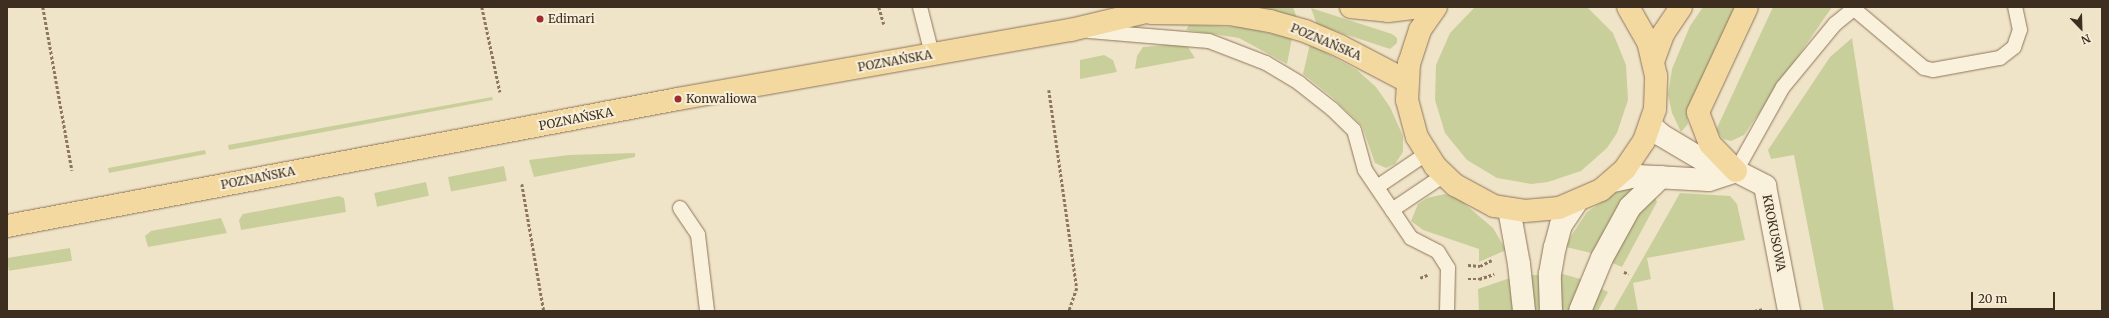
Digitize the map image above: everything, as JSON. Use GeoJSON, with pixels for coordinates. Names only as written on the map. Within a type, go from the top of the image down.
{"type":"FeatureCollection","features":[{"type":"Feature","properties":{"kind":"main road","name":"POZNAŃSKA"},"geometry":{"type":"LineString","coordinates":[[7,226],[678,99],[1071,30],[1167,7]]}},
{"type":"Feature","properties":{"kind":"main road"},"geometry":{"type":"LineString","coordinates":[[1351,7],[1388,11],[1419,7]]}},
{"type":"Feature","properties":{"kind":"main road"},"geometry":{"type":"LineString","coordinates":[[1436,7],[1420,30],[1413,46],[1407,81],[1411,119],[1426,154],[1444,176],[1480,201],[1509,209],[1542,211],[1575,204],[1613,181],[1636,156],[1650,125],[1656,92],[1654,59],[1641,25],[1628,7]]}},
{"type":"Feature","properties":{"kind":"main road"},"geometry":{"type":"LineString","coordinates":[[1654,59],[1663,34],[1681,7]]}},
{"type":"Feature","properties":{"kind":"main road"},"geometry":{"type":"LineString","coordinates":[[1736,171],[1710,144],[1698,112],[1747,7]]}},
{"type":"Feature","properties":{"kind":"main road","name":"POZNAŃSKA"},"geometry":{"type":"LineString","coordinates":[[1152,10],[1229,14],[1270,21],[1305,31],[1340,46],[1407,81]]}},
{"type":"Feature","properties":{"kind":"street","name":"KROKUSOWA"},"geometry":{"type":"LineString","coordinates":[[1650,125],[1708,163],[1736,171],[1765,186],[1789,311]]}},
{"type":"Feature","properties":{"kind":"street"},"geometry":{"type":"LineString","coordinates":[[1613,181],[1637,176],[1708,180],[1736,171]]}},
{"type":"Feature","properties":{"kind":"street"},"geometry":{"type":"LineString","coordinates":[[1580,311],[1602,258],[1630,207],[1661,177]]}},
{"type":"Feature","properties":{"kind":"street"},"geometry":{"type":"LineString","coordinates":[[1552,311],[1550,274],[1555,247],[1561,225],[1575,204]]}},
{"type":"Feature","properties":{"kind":"street"},"geometry":{"type":"LineString","coordinates":[[1509,209],[1519,264],[1524,311]]}},
{"type":"Feature","properties":{"kind":"lane"},"geometry":{"type":"LineString","coordinates":[[920,7],[932,54]]}},
{"type":"Feature","properties":{"kind":"lane"},"geometry":{"type":"LineString","coordinates":[[1736,171],[1783,87],[1835,24],[1855,8],[1924,68],[1933,70],[2000,58],[2014,47],[2020,30],[2015,7]]}},
{"type":"Feature","properties":{"kind":"lane"},"geometry":{"type":"LineString","coordinates":[[1071,30],[1187,38],[1209,41],[1266,63],[1299,83],[1332,109],[1354,130],[1365,170],[1411,238],[1438,252],[1448,268],[1448,311]]}},
{"type":"Feature","properties":{"kind":"lane"},"geometry":{"type":"LineString","coordinates":[[1377,188],[1426,154]]}},
{"type":"Feature","properties":{"kind":"lane"},"geometry":{"type":"LineString","coordinates":[[1392,210],[1444,176]]}},
{"type":"Feature","properties":{"kind":"lane"},"geometry":{"type":"LineString","coordinates":[[680,208],[698,235],[707,311]]}},
{"type":"Feature","properties":{"kind":"path"},"geometry":{"type":"LineString","coordinates":[[43,7],[72,170]]}},
{"type":"Feature","properties":{"kind":"path"},"geometry":{"type":"LineString","coordinates":[[482,7],[500,92]]}},
{"type":"Feature","properties":{"kind":"path"},"geometry":{"type":"LineString","coordinates":[[879,7],[884,24]]}},
{"type":"Feature","properties":{"kind":"path"},"geometry":{"type":"LineString","coordinates":[[1049,90],[1077,288],[1069,311]]}},
{"type":"Feature","properties":{"kind":"path"},"geometry":{"type":"LineString","coordinates":[[522,184],[544,311]]}},
{"type":"Feature","properties":{"kind":"path"},"geometry":{"type":"LineString","coordinates":[[1466,265],[1480,266],[1494,260]]}},
{"type":"Feature","properties":{"kind":"path"},"geometry":{"type":"LineString","coordinates":[[1465,279],[1479,279],[1501,272]]}},
{"type":"Feature","properties":{"kind":"green space"},"geometry":{"type":"Polygon","coordinates":[[[1242,7],[1293,7],[1297,18],[1242,7]]]}},
{"type":"Feature","properties":{"kind":"green space"},"geometry":{"type":"Polygon","coordinates":[[[1475,7],[1587,7],[1613,33],[1626,65],[1628,100],[1617,133],[1607,148],[1581,171],[1548,182],[1531,184],[1497,178],[1467,160],[1445,133],[1435,100],[1436,65],[1450,33],[1475,7]]]}},
{"type":"Feature","properties":{"kind":"green space"},"geometry":{"type":"Polygon","coordinates":[[[1703,7],[1738,7],[1687,116],[1688,124],[1681,132],[1672,113],[1668,95],[1672,69],[1690,26],[1703,7]]]}},
{"type":"Feature","properties":{"kind":"green space"},"geometry":{"type":"Polygon","coordinates":[[[1773,7],[1832,7],[1744,135],[1731,141],[1723,139],[1716,130],[1773,7]]]}},
{"type":"Feature","properties":{"kind":"green space"},"geometry":{"type":"Polygon","coordinates":[[[1311,8],[1392,34],[1397,38],[1397,43],[1390,49],[1317,25],[1311,8]]]}},
{"type":"Feature","properties":{"kind":"green space"},"geometry":{"type":"Polygon","coordinates":[[[1189,25],[1241,27],[1292,38],[1287,64],[1239,38],[1186,30],[1189,25]]]}},
{"type":"Feature","properties":{"kind":"green space"},"geometry":{"type":"Polygon","coordinates":[[[1852,38],[1894,311],[1824,311],[1794,155],[1771,159],[1768,150],[1830,57],[1852,38]]]}},
{"type":"Feature","properties":{"kind":"green space"},"geometry":{"type":"Polygon","coordinates":[[[1180,44],[1187,46],[1195,58],[1135,69],[1137,56],[1143,47],[1180,44]]]}},
{"type":"Feature","properties":{"kind":"green space"},"geometry":{"type":"Polygon","coordinates":[[[1310,44],[1357,70],[1376,87],[1390,107],[1403,136],[1403,152],[1395,164],[1386,168],[1375,163],[1362,126],[1332,97],[1303,74],[1310,44]]]}},
{"type":"Feature","properties":{"kind":"green space"},"geometry":{"type":"Polygon","coordinates":[[[1104,55],[1113,60],[1117,72],[1080,79],[1080,60],[1104,55]]]}},
{"type":"Feature","properties":{"kind":"green space"},"geometry":{"type":"Polygon","coordinates":[[[492,97],[493,100],[229,150],[228,145],[492,97]]]}},
{"type":"Feature","properties":{"kind":"green space"},"geometry":{"type":"Polygon","coordinates":[[[205,150],[206,154],[109,173],[108,168],[205,150]]]}},
{"type":"Feature","properties":{"kind":"green space"},"geometry":{"type":"Polygon","coordinates":[[[635,153],[635,157],[534,177],[529,160],[569,155],[635,153]]]}},
{"type":"Feature","properties":{"kind":"green space"},"geometry":{"type":"Polygon","coordinates":[[[504,166],[507,181],[451,192],[448,177],[504,166]]]}},
{"type":"Feature","properties":{"kind":"green space"},"geometry":{"type":"Polygon","coordinates":[[[426,182],[429,196],[377,207],[374,193],[426,182]]]}},
{"type":"Feature","properties":{"kind":"green space"},"geometry":{"type":"Polygon","coordinates":[[[1639,185],[1629,192],[1595,254],[1566,247],[1571,236],[1587,212],[1617,192],[1639,185]]]}},
{"type":"Feature","properties":{"kind":"green space"},"geometry":{"type":"Polygon","coordinates":[[[1680,193],[1730,196],[1737,204],[1745,240],[1647,258],[1651,279],[1633,283],[1638,311],[1613,311],[1680,193]]]}},
{"type":"Feature","properties":{"kind":"green space"},"geometry":{"type":"Polygon","coordinates":[[[1445,194],[1459,199],[1493,228],[1506,250],[1479,262],[1479,249],[1423,230],[1411,221],[1418,204],[1427,198],[1445,194]]]}},
{"type":"Feature","properties":{"kind":"green space"},"geometry":{"type":"Polygon","coordinates":[[[339,196],[344,198],[346,212],[241,230],[239,220],[243,214],[339,196]]]}},
{"type":"Feature","properties":{"kind":"green space"},"geometry":{"type":"Polygon","coordinates":[[[1655,197],[1657,202],[1622,267],[1610,262],[1634,214],[1655,197]]]}},
{"type":"Feature","properties":{"kind":"green space"},"geometry":{"type":"Polygon","coordinates":[[[221,218],[227,233],[148,247],[145,236],[151,231],[221,218]]]}},
{"type":"Feature","properties":{"kind":"green space"},"geometry":{"type":"Polygon","coordinates":[[[70,248],[72,261],[9,271],[7,258],[70,248]]]}},
{"type":"Feature","properties":{"kind":"green space"},"geometry":{"type":"Polygon","coordinates":[[[1559,273],[1584,280],[1570,311],[1562,311],[1559,298],[1559,273]]]}},
{"type":"Feature","properties":{"kind":"green space"},"geometry":{"type":"Polygon","coordinates":[[[1531,275],[1539,275],[1539,311],[1531,311],[1531,275]]]}},
{"type":"Feature","properties":{"kind":"green space"},"geometry":{"type":"Polygon","coordinates":[[[1510,278],[1514,311],[1479,311],[1478,289],[1510,278]]]}},
{"type":"Feature","properties":{"kind":"green space"},"geometry":{"type":"Polygon","coordinates":[[[1598,287],[1608,292],[1598,311],[1587,311],[1598,287]]]}},
{"type":"Feature","properties":{"kind":"place","name":"Edimari"},"geometry":{"type":"Point","coordinates":[540,19]}},
{"type":"Feature","properties":{"kind":"place","name":"Konwaliowa"},"geometry":{"type":"Point","coordinates":[678,99]}}]}
